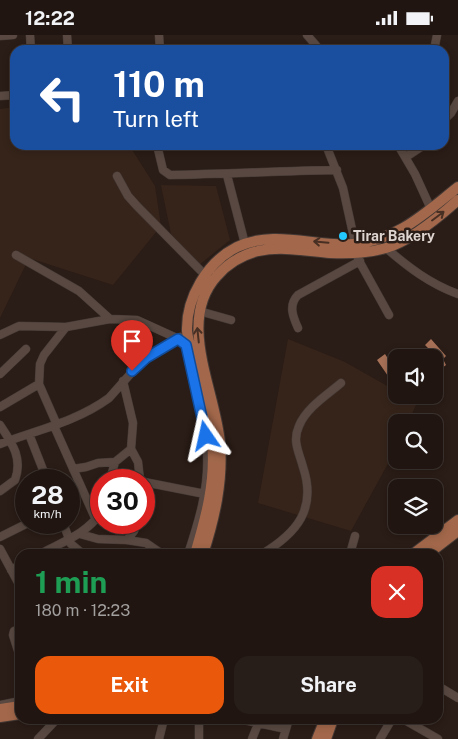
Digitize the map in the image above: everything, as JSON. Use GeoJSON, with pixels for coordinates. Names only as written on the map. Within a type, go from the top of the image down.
{"type":"FeatureCollection","features":[{"type":"Feature","properties":{"kind":"main road"},"geometry":{"type":"LineString","coordinates":[[391,242],[458,187]]}},
{"type":"Feature","properties":{"kind":"main road"},"geometry":{"type":"LineString","coordinates":[[198,549],[218,498],[221,464],[217,421],[198,335],[196,307],[208,287],[222,270],[250,253],[279,248],[332,253],[356,253],[371,241],[391,242],[422,229],[457,203]]}},
{"type":"Feature","properties":{"kind":"main road"},"geometry":{"type":"LineString","coordinates":[[203,549],[212,486],[212,443],[208,413],[188,332],[205,275],[223,256],[245,244],[271,239],[356,253]]}},
{"type":"Feature","properties":{"kind":"main road"},"geometry":{"type":"LineString","coordinates":[[419,549],[458,519]]}},
{"type":"Feature","properties":{"kind":"main road"},"geometry":{"type":"LineString","coordinates":[[436,549],[456,536]]}},
{"type":"Feature","properties":{"kind":"main road"},"geometry":{"type":"LineString","coordinates":[[0,709],[15,707]]}},
{"type":"Feature","properties":{"kind":"main road"},"geometry":{"type":"LineString","coordinates":[[0,717],[15,715]]}},
{"type":"Feature","properties":{"kind":"main road"},"geometry":{"type":"LineString","coordinates":[[317,739],[323,724]]}},
{"type":"Feature","properties":{"kind":"main road"},"geometry":{"type":"LineString","coordinates":[[326,739],[331,724]]}},
{"type":"Feature","properties":{"kind":"street"},"geometry":{"type":"LineString","coordinates":[[0,36],[12,35]]}},
{"type":"Feature","properties":{"kind":"street"},"geometry":{"type":"LineString","coordinates":[[307,35],[316,45]]}},
{"type":"Feature","properties":{"kind":"street"},"geometry":{"type":"LineString","coordinates":[[449,115],[458,101]]}},
{"type":"Feature","properties":{"kind":"street"},"geometry":{"type":"LineString","coordinates":[[158,150],[163,170],[167,174],[227,175],[337,170]]}},
{"type":"Feature","properties":{"kind":"street"},"geometry":{"type":"LineString","coordinates":[[328,150],[337,170],[348,206],[356,253],[389,315]]}},
{"type":"Feature","properties":{"kind":"street"},"geometry":{"type":"LineString","coordinates":[[401,150],[431,209]]}},
{"type":"Feature","properties":{"kind":"street"},"geometry":{"type":"LineString","coordinates":[[406,157],[416,150]]}},
{"type":"Feature","properties":{"kind":"street"},"geometry":{"type":"LineString","coordinates":[[227,175],[245,244]]}},
{"type":"Feature","properties":{"kind":"street"},"geometry":{"type":"LineString","coordinates":[[117,176],[136,207],[205,275]]}},
{"type":"Feature","properties":{"kind":"street"},"geometry":{"type":"LineString","coordinates":[[391,242],[404,265],[420,276],[458,294]]}},
{"type":"Feature","properties":{"kind":"street"},"geometry":{"type":"LineString","coordinates":[[298,328],[293,317],[292,305],[295,298],[356,253]]}},
{"type":"Feature","properties":{"kind":"street"},"geometry":{"type":"LineString","coordinates":[[16,255],[78,291],[110,319]]}},
{"type":"Feature","properties":{"kind":"street"},"geometry":{"type":"LineString","coordinates":[[196,307],[231,320]]}},
{"type":"Feature","properties":{"kind":"street"},"geometry":{"type":"LineString","coordinates":[[0,335],[19,326],[66,327],[110,319],[142,321],[186,345]]}},
{"type":"Feature","properties":{"kind":"street"},"geometry":{"type":"LineString","coordinates":[[66,327],[42,358],[39,384],[73,469],[98,463],[116,462]]}},
{"type":"Feature","properties":{"kind":"street"},"geometry":{"type":"LineString","coordinates":[[0,444],[81,415],[109,398],[146,358],[188,332]]}},
{"type":"Feature","properties":{"kind":"street"},"geometry":{"type":"LineString","coordinates":[[188,332],[186,345],[206,436],[207,470],[199,521],[190,549]]}},
{"type":"Feature","properties":{"kind":"street"},"geometry":{"type":"LineString","coordinates":[[0,374],[26,349]]}},
{"type":"Feature","properties":{"kind":"street"},"geometry":{"type":"LineString","coordinates":[[123,381],[134,423],[131,449],[138,462],[139,469]]}},
{"type":"Feature","properties":{"kind":"street"},"geometry":{"type":"LineString","coordinates":[[269,549],[288,536],[305,511],[306,479],[296,447],[296,433],[303,418],[310,409],[341,383]]}},
{"type":"Feature","properties":{"kind":"street"},"geometry":{"type":"LineString","coordinates":[[0,407],[39,384]]}},
{"type":"Feature","properties":{"kind":"street"},"geometry":{"type":"LineString","coordinates":[[0,425],[18,455],[18,473],[15,481],[0,491]]}},
{"type":"Feature","properties":{"kind":"street"},"geometry":{"type":"LineString","coordinates":[[29,434],[43,469]]}},
{"type":"Feature","properties":{"kind":"street"},"geometry":{"type":"LineString","coordinates":[[114,469],[116,462],[131,449]]}},
{"type":"Feature","properties":{"kind":"street"},"geometry":{"type":"LineString","coordinates":[[155,484],[204,494]]}},
{"type":"Feature","properties":{"kind":"street"},"geometry":{"type":"LineString","coordinates":[[80,485],[90,507]]}},
{"type":"Feature","properties":{"kind":"street"},"geometry":{"type":"LineString","coordinates":[[49,549],[80,534],[90,525]]}},
{"type":"Feature","properties":{"kind":"street"},"geometry":{"type":"LineString","coordinates":[[0,537],[15,530]]}},
{"type":"Feature","properties":{"kind":"street"},"geometry":{"type":"LineString","coordinates":[[67,534],[75,549]]}},
{"type":"Feature","properties":{"kind":"street"},"geometry":{"type":"LineString","coordinates":[[80,534],[98,539],[146,543],[155,549]]}},
{"type":"Feature","properties":{"kind":"street"},"geometry":{"type":"LineString","coordinates":[[127,540],[132,534]]}},
{"type":"Feature","properties":{"kind":"street"},"geometry":{"type":"LineString","coordinates":[[351,549],[355,536]]}},
{"type":"Feature","properties":{"kind":"street"},"geometry":{"type":"LineString","coordinates":[[0,549],[3,564],[11,570],[15,577]]}},
{"type":"Feature","properties":{"kind":"street"},"geometry":{"type":"LineString","coordinates":[[11,570],[15,568]]}},
{"type":"Feature","properties":{"kind":"street"},"geometry":{"type":"LineString","coordinates":[[443,689],[458,699]]}},
{"type":"Feature","properties":{"kind":"street"},"geometry":{"type":"LineString","coordinates":[[0,705],[15,702]]}},
{"type":"Feature","properties":{"kind":"street"},"geometry":{"type":"LineString","coordinates":[[38,739],[52,724]]}},
{"type":"Feature","properties":{"kind":"street"},"geometry":{"type":"LineString","coordinates":[[159,739],[163,724]]}},
{"type":"Feature","properties":{"kind":"street"},"geometry":{"type":"LineString","coordinates":[[199,724],[199,739]]}},
{"type":"Feature","properties":{"kind":"street"},"geometry":{"type":"LineString","coordinates":[[252,739],[258,724],[286,729]]}},
{"type":"Feature","properties":{"kind":"street"},"geometry":{"type":"LineString","coordinates":[[283,739],[288,724]]}},
{"type":"Feature","properties":{"kind":"street"},"geometry":{"type":"LineString","coordinates":[[380,739],[389,724]]}},
{"type":"Feature","properties":{"kind":"street"},"geometry":{"type":"LineString","coordinates":[[411,724],[433,738]]}},
{"type":"Feature","properties":{"kind":"shaded area"},"geometry":{"type":"Polygon","coordinates":[[[10,108],[10,150],[132,150],[155,186],[161,226],[113,285],[29,258],[0,318],[0,109],[10,108]]]}},
{"type":"Feature","properties":{"kind":"shaded area"},"geometry":{"type":"Polygon","coordinates":[[[161,185],[216,186],[230,240],[199,265],[171,234],[161,185]]]}},
{"type":"Feature","properties":{"kind":"shaded area"},"geometry":{"type":"Polygon","coordinates":[[[288,339],[345,362],[388,386],[388,404],[417,404],[412,414],[388,414],[388,464],[351,531],[258,503],[288,339]]]}},
{"type":"Feature","properties":{"kind":"building"},"geometry":{"type":"Polygon","coordinates":[[[431,339],[440,349],[429,349],[425,345],[431,339]]]}},
{"type":"Feature","properties":{"kind":"building"},"geometry":{"type":"Polygon","coordinates":[[[385,354],[388,359],[388,376],[377,360],[385,354]]]}},
{"type":"Feature","properties":{"kind":"place","name":"Tirar Bakery"},"geometry":{"type":"Point","coordinates":[343,236]}},
{"type":"Feature","properties":{"kind":"route"},"geometry":{"type":"LineString","coordinates":[[132,371],[146,358],[178,339],[183,342],[186,345],[206,436]]}}]}
